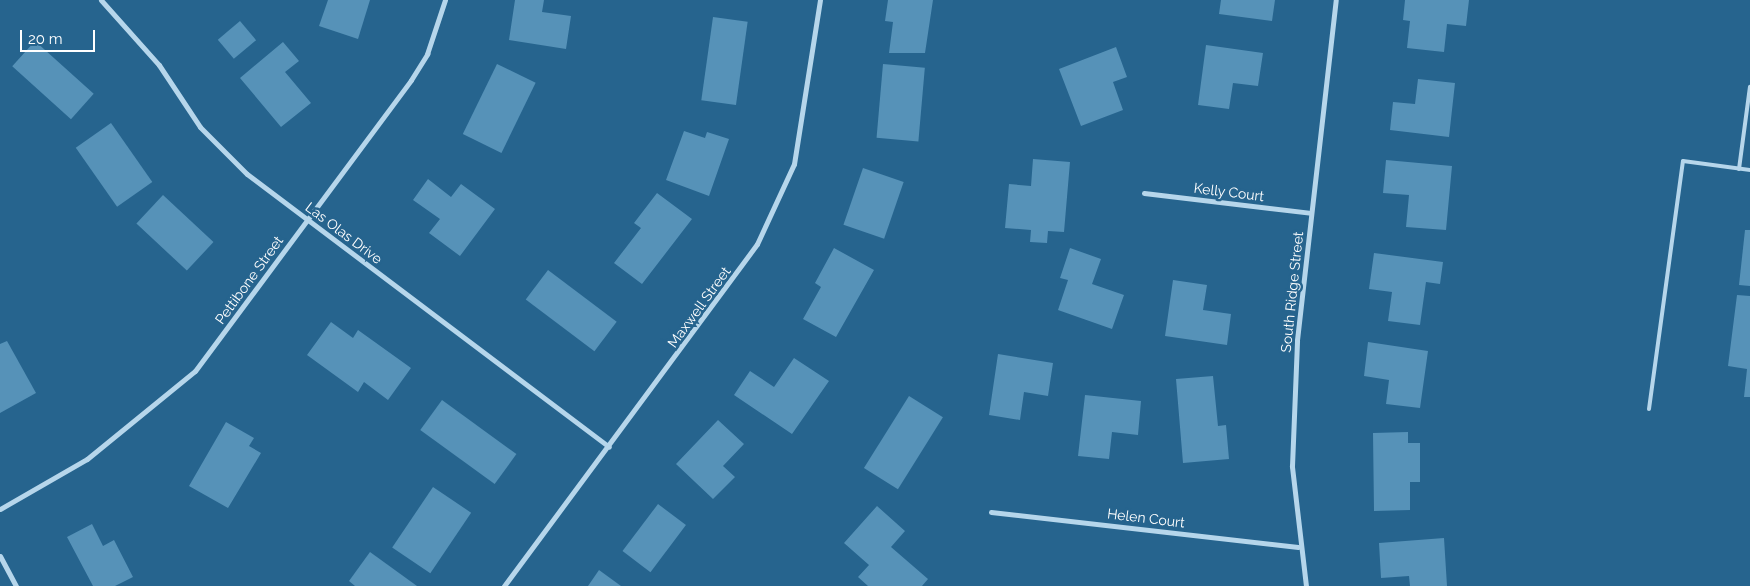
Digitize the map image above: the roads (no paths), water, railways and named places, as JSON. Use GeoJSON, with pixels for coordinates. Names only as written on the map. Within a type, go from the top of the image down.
{"type":"FeatureCollection","features":[{"type":"Feature","properties":{"kind":"street","name":"Las Olas Drive"},"geometry":{"type":"LineString","coordinates":[[101,0],[138,39],[222,151],[307,219],[609,447]]}},
{"type":"Feature","properties":{"kind":"street","name":"Pettibone Street"},"geometry":{"type":"LineString","coordinates":[[0,509],[86,459],[195,371],[411,80],[430,46],[445,0]]}},
{"type":"Feature","properties":{"kind":"street","name":"Maxwell Street"},"geometry":{"type":"LineString","coordinates":[[504,586],[733,280],[777,206],[804,119],[820,0]]}},
{"type":"Feature","properties":{"kind":"street","name":"South Ridge Street"},"geometry":{"type":"LineString","coordinates":[[1306,586],[1298,547],[1292,466],[1297,340],[1336,0]]}},
{"type":"Feature","properties":{"kind":"street","name":"Kelly Court"},"geometry":{"type":"LineString","coordinates":[[1144,193],[1311,213]]}},
{"type":"Feature","properties":{"kind":"street","name":"Helen Court"},"geometry":{"type":"LineString","coordinates":[[992,512],[1298,547]]}},
{"type":"Feature","properties":{"kind":"street"},"geometry":{"type":"LineString","coordinates":[[0,556],[16,586]]}},
{"type":"Feature","properties":{"kind":"lane"},"geometry":{"type":"LineString","coordinates":[[1739,169],[1750,87]]}},
{"type":"Feature","properties":{"kind":"lane"},"geometry":{"type":"LineString","coordinates":[[1649,409],[1682,161],[1750,170]]}}]}
